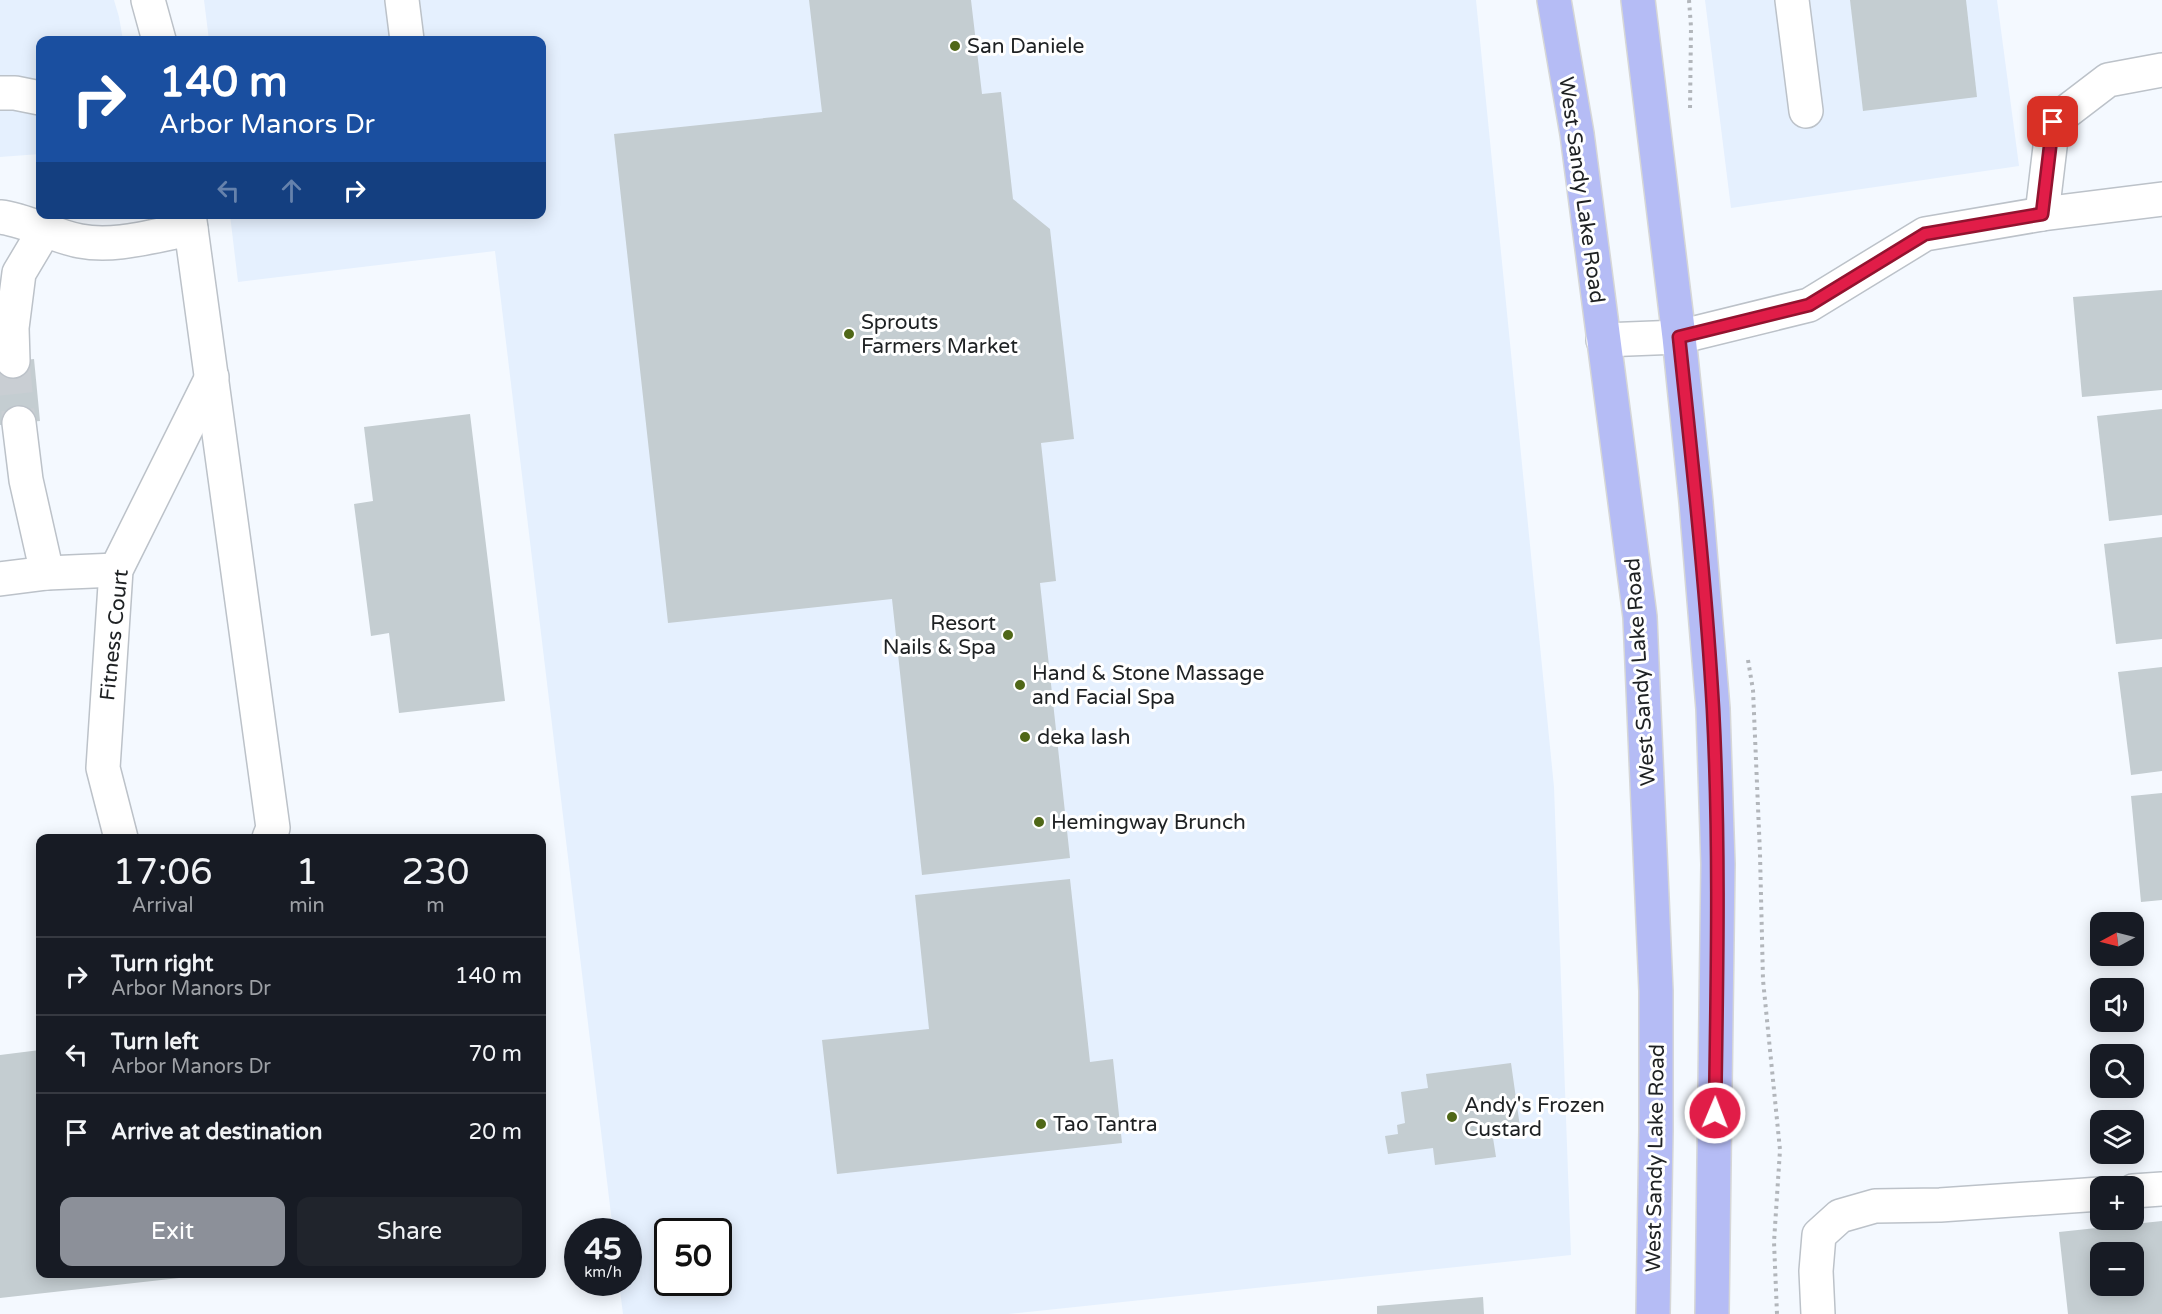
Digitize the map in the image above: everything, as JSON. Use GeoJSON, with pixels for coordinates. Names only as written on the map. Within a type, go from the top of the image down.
{"type":"FeatureCollection","features":[{"type":"Feature","properties":{"kind":"main road","name":"West Sandy Lake Road"},"geometry":{"type":"LineString","coordinates":[[1554,0],[1577,134],[1640,617],[1656,991],[1653,1314]]}},
{"type":"Feature","properties":{"kind":"main road"},"geometry":{"type":"LineString","coordinates":[[1638,0],[1679,337],[1696,502],[1713,721],[1718,864],[1712,1314]]}},
{"type":"Feature","properties":{"kind":"street"},"geometry":{"type":"LineString","coordinates":[[148,0],[158,36]]}},
{"type":"Feature","properties":{"kind":"street"},"geometry":{"type":"LineString","coordinates":[[402,0],[406,36]]}},
{"type":"Feature","properties":{"kind":"street"},"geometry":{"type":"LineString","coordinates":[[1792,0],[1806,111]]}},
{"type":"Feature","properties":{"kind":"street"},"geometry":{"type":"LineString","coordinates":[[2042,214],[2053,122],[2108,80],[2162,70]]}},
{"type":"Feature","properties":{"kind":"street"},"geometry":{"type":"LineString","coordinates":[[1604,340],[1679,337],[1809,305],[1925,234],[2042,214],[2162,199]]}},
{"type":"Feature","properties":{"kind":"street"},"geometry":{"type":"LineString","coordinates":[[0,217],[81,241],[111,244],[190,222],[273,828],[271,834]]}},
{"type":"Feature","properties":{"kind":"street"},"geometry":{"type":"LineString","coordinates":[[13,361],[12,328],[19,273],[44,231]]}},
{"type":"Feature","properties":{"kind":"street","name":"Fitness Court"},"geometry":{"type":"LineString","coordinates":[[120,834],[103,768],[116,570],[212,377]]}},
{"type":"Feature","properties":{"kind":"street"},"geometry":{"type":"LineString","coordinates":[[19,423],[26,480],[47,573]]}},
{"type":"Feature","properties":{"kind":"street"},"geometry":{"type":"LineString","coordinates":[[0,579],[47,573],[116,570]]}},
{"type":"Feature","properties":{"kind":"street"},"geometry":{"type":"LineString","coordinates":[[2144,1190],[2162,1189]]}},
{"type":"Feature","properties":{"kind":"street"},"geometry":{"type":"LineString","coordinates":[[1818,1314],[1816,1271],[1819,1235],[1839,1216],[1875,1206],[2090,1195]]}},
{"type":"Feature","properties":{"kind":"shaded area"},"geometry":{"type":"Polygon","coordinates":[[[0,0],[114,0],[122,36],[36,36],[36,154],[0,157],[0,0]]]}},
{"type":"Feature","properties":{"kind":"shaded area"},"geometry":{"type":"Polygon","coordinates":[[[204,0],[1476,0],[1554,787],[1571,1255],[1008,1314],[623,1314],[621,1296],[642,1296],[642,1218],[611,1218],[495,251],[238,282],[230,219],[546,219],[546,36],[208,36],[204,0]]]}},
{"type":"Feature","properties":{"kind":"shaded area"},"geometry":{"type":"Polygon","coordinates":[[[1705,0],[1997,0],[2019,166],[1731,208],[1705,0]]]}},
{"type":"Feature","properties":{"kind":"building","name":"Sprouts Farmers Market"},"geometry":{"type":"Polygon","coordinates":[[[809,0],[971,0],[982,94],[1001,92],[1013,199],[1050,229],[1074,439],[1041,443],[1056,581],[1040,583],[1070,858],[922,875],[892,599],[668,623],[614,134],[822,112],[809,0]]]}},
{"type":"Feature","properties":{"kind":"building"},"geometry":{"type":"Polygon","coordinates":[[[1850,0],[1966,0],[1977,97],[1863,111],[1850,0]]]}},
{"type":"Feature","properties":{"kind":"building"},"geometry":{"type":"Polygon","coordinates":[[[2162,290],[2162,390],[2082,397],[2073,297],[2162,290]]]}},
{"type":"Feature","properties":{"kind":"building"},"geometry":{"type":"Polygon","coordinates":[[[34,359],[40,421],[0,425],[0,363],[34,359]]]}},
{"type":"Feature","properties":{"kind":"building"},"geometry":{"type":"Polygon","coordinates":[[[2162,409],[2162,515],[2109,521],[2097,416],[2162,409]]]}},
{"type":"Feature","properties":{"kind":"building"},"geometry":{"type":"Polygon","coordinates":[[[470,414],[505,701],[399,713],[389,633],[371,636],[354,504],[373,501],[364,427],[470,414]]]}},
{"type":"Feature","properties":{"kind":"building"},"geometry":{"type":"Polygon","coordinates":[[[2162,537],[2162,639],[2116,644],[2104,544],[2162,537]]]}},
{"type":"Feature","properties":{"kind":"building"},"geometry":{"type":"Polygon","coordinates":[[[2162,667],[2162,771],[2131,775],[2118,672],[2162,667]]]}},
{"type":"Feature","properties":{"kind":"building"},"geometry":{"type":"Polygon","coordinates":[[[2162,793],[2162,900],[2141,902],[2131,796],[2162,793]]]}},
{"type":"Feature","properties":{"kind":"building"},"geometry":{"type":"Polygon","coordinates":[[[1070,879],[1090,1062],[1113,1059],[1122,1143],[837,1174],[822,1040],[929,1029],[915,895],[1070,879]]]}},
{"type":"Feature","properties":{"kind":"building"},"geometry":{"type":"Polygon","coordinates":[[[36,1050],[36,1278],[179,1278],[0,1298],[0,1055],[36,1050]]]}},
{"type":"Feature","properties":{"kind":"building"},"geometry":{"type":"Polygon","coordinates":[[[1511,1063],[1521,1134],[1493,1138],[1496,1157],[1435,1165],[1433,1148],[1388,1154],[1385,1136],[1398,1134],[1397,1125],[1405,1123],[1401,1092],[1428,1088],[1426,1074],[1511,1063]]]}},
{"type":"Feature","properties":{"kind":"building"},"geometry":{"type":"Polygon","coordinates":[[[2162,1221],[2162,1314],[2068,1314],[2059,1232],[2090,1229],[2144,1230],[2144,1223],[2162,1221]]]}},
{"type":"Feature","properties":{"kind":"building"},"geometry":{"type":"Polygon","coordinates":[[[1483,1297],[1484,1314],[1377,1314],[1377,1306],[1483,1297]]]}},
{"type":"Feature","properties":{"kind":"tunnel"},"geometry":{"type":"LineString","coordinates":[[13,361],[19,423]]}},
{"type":"Feature","properties":{"kind":"place","name":"San Daniele"},"geometry":{"type":"Point","coordinates":[955,46]}},
{"type":"Feature","properties":{"kind":"place","name":"Sprouts Farmers Market"},"geometry":{"type":"Point","coordinates":[849,334]}},
{"type":"Feature","properties":{"kind":"place","name":"Resort Nails & Spa"},"geometry":{"type":"Point","coordinates":[1008,635]}},
{"type":"Feature","properties":{"kind":"place","name":"Hand & Stone Massage and Facial Spa"},"geometry":{"type":"Point","coordinates":[1020,685]}},
{"type":"Feature","properties":{"kind":"place","name":"deka lash"},"geometry":{"type":"Point","coordinates":[1025,737]}},
{"type":"Feature","properties":{"kind":"place","name":"Hemingway Brunch"},"geometry":{"type":"Point","coordinates":[1039,822]}},
{"type":"Feature","properties":{"kind":"place","name":"Andy's Frozen Custard"},"geometry":{"type":"Point","coordinates":[1452,1117]}},
{"type":"Feature","properties":{"kind":"place","name":"Tao Tantra"},"geometry":{"type":"Point","coordinates":[1041,1124]}},
{"type":"Feature","properties":{"kind":"route"},"geometry":{"type":"LineString","coordinates":[[1715,1113],[1718,864],[1713,709],[1696,502],[1679,337],[1809,305],[1925,234],[2042,214],[2053,122]]}}]}
